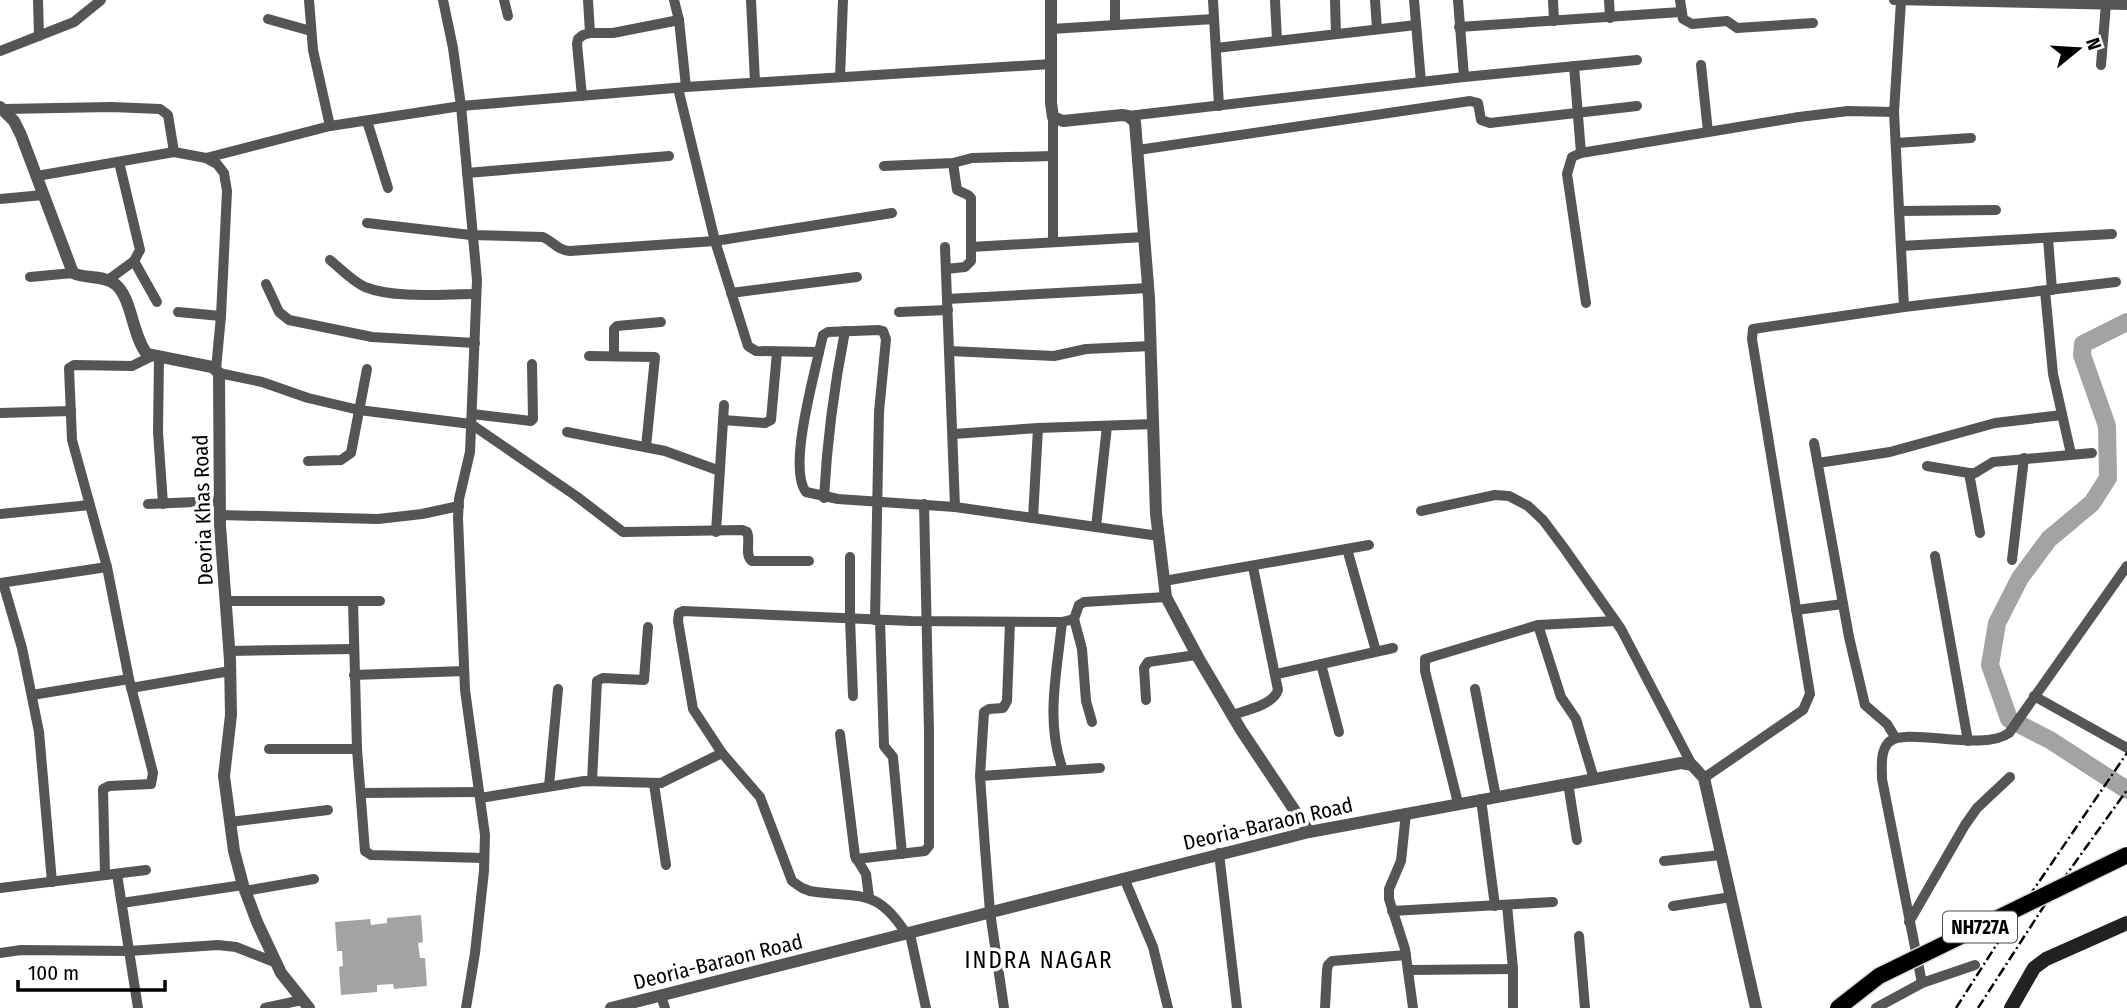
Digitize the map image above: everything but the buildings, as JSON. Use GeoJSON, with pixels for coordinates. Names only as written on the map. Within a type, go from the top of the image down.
{"type":"FeatureCollection","features":[{"type":"Feature","properties":{"kind":"highway","name":"NH727A"},"geometry":{"type":"LineString","coordinates":[[1838,1008],[1879,976],[2127,855]]}},
{"type":"Feature","properties":{"kind":"main road"},"geometry":{"type":"LineString","coordinates":[[2011,1008],[2034,968],[2046,959],[2127,923]]}},
{"type":"Feature","properties":{"kind":"street"},"geometry":{"type":"LineString","coordinates":[[38,0],[39,36]]}},
{"type":"Feature","properties":{"kind":"street"},"geometry":{"type":"LineString","coordinates":[[0,51],[74,22],[101,0]]}},
{"type":"Feature","properties":{"kind":"street"},"geometry":{"type":"LineString","coordinates":[[309,0],[313,50],[330,126]]}},
{"type":"Feature","properties":{"kind":"street"},"geometry":{"type":"LineString","coordinates":[[443,0],[461,106],[476,271],[470,453],[459,506],[465,690],[485,835],[475,953],[466,1008]]}},
{"type":"Feature","properties":{"kind":"street"},"geometry":{"type":"LineString","coordinates":[[505,0],[508,16]]}},
{"type":"Feature","properties":{"kind":"street"},"geometry":{"type":"LineString","coordinates":[[588,0],[590,33]]}},
{"type":"Feature","properties":{"kind":"street"},"geometry":{"type":"LineString","coordinates":[[674,0],[679,20],[682,88],[715,241],[750,349],[819,352]]}},
{"type":"Feature","properties":{"kind":"street"},"geometry":{"type":"LineString","coordinates":[[751,0],[755,82]]}},
{"type":"Feature","properties":{"kind":"street"},"geometry":{"type":"LineString","coordinates":[[840,77],[843,0]]}},
{"type":"Feature","properties":{"kind":"street"},"geometry":{"type":"LineString","coordinates":[[1051,0],[1054,241]]}},
{"type":"Feature","properties":{"kind":"street"},"geometry":{"type":"LineString","coordinates":[[1115,0],[1115,25]]}},
{"type":"Feature","properties":{"kind":"street"},"geometry":{"type":"LineString","coordinates":[[1213,0],[1219,106]]}},
{"type":"Feature","properties":{"kind":"street"},"geometry":{"type":"LineString","coordinates":[[1275,0],[1277,40]]}},
{"type":"Feature","properties":{"kind":"street"},"geometry":{"type":"LineString","coordinates":[[1335,0],[1336,34]]}},
{"type":"Feature","properties":{"kind":"street"},"geometry":{"type":"LineString","coordinates":[[1375,0],[1377,29]]}},
{"type":"Feature","properties":{"kind":"street"},"geometry":{"type":"LineString","coordinates":[[1413,0],[1421,82]]}},
{"type":"Feature","properties":{"kind":"street"},"geometry":{"type":"LineString","coordinates":[[1458,0],[1464,77]]}},
{"type":"Feature","properties":{"kind":"street"},"geometry":{"type":"LineString","coordinates":[[1553,0],[1554,21]]}},
{"type":"Feature","properties":{"kind":"street"},"geometry":{"type":"LineString","coordinates":[[1609,0],[1610,18]]}},
{"type":"Feature","properties":{"kind":"street"},"geometry":{"type":"LineString","coordinates":[[1680,0],[1682,19],[1692,24],[1727,20],[1737,28],[1813,23]]}},
{"type":"Feature","properties":{"kind":"street"},"geometry":{"type":"LineString","coordinates":[[1904,307],[1894,111],[1897,1],[2127,5]]}},
{"type":"Feature","properties":{"kind":"street"},"geometry":{"type":"LineString","coordinates":[[2101,65],[2106,4]]}},
{"type":"Feature","properties":{"kind":"street"},"geometry":{"type":"LineString","coordinates":[[1459,27],[1681,12]]}},
{"type":"Feature","properties":{"kind":"street"},"geometry":{"type":"LineString","coordinates":[[268,19],[312,31]]}},
{"type":"Feature","properties":{"kind":"street"},"geometry":{"type":"LineString","coordinates":[[1051,29],[1214,19]]}},
{"type":"Feature","properties":{"kind":"street"},"geometry":{"type":"LineString","coordinates":[[582,96],[578,39],[590,33],[613,33],[679,20]]}},
{"type":"Feature","properties":{"kind":"street"},"geometry":{"type":"LineString","coordinates":[[1216,48],[1416,25]]}},
{"type":"Feature","properties":{"kind":"street"},"geometry":{"type":"LineString","coordinates":[[1053,117],[1063,121],[1128,116],[1637,60]]}},
{"type":"Feature","properties":{"kind":"street"},"geometry":{"type":"LineString","coordinates":[[206,158],[330,126],[461,106],[755,82],[1051,64]]}},
{"type":"Feature","properties":{"kind":"street"},"geometry":{"type":"LineString","coordinates":[[1701,65],[1708,132]]}},
{"type":"Feature","properties":{"kind":"street"},"geometry":{"type":"LineString","coordinates":[[1574,66],[1581,153]]}},
{"type":"Feature","properties":{"kind":"street"},"geometry":{"type":"LineString","coordinates":[[1138,150],[1470,101],[1478,103],[1484,123],[1578,115],[1637,106]]}},
{"type":"Feature","properties":{"kind":"street"},"geometry":{"type":"LineString","coordinates":[[2,108],[160,109],[168,115],[174,152]]}},
{"type":"Feature","properties":{"kind":"street"},"geometry":{"type":"LineString","coordinates":[[2,108],[14,121],[21,135],[72,273]]}},
{"type":"Feature","properties":{"kind":"street"},"geometry":{"type":"LineString","coordinates":[[1587,303],[1567,174],[1572,157],[1581,153],[1848,111],[1894,111]]}},
{"type":"Feature","properties":{"kind":"street"},"geometry":{"type":"LineString","coordinates":[[1128,116],[1135,122],[1149,288],[1159,536],[1166,597],[1196,655],[1232,715],[1309,832]]}},
{"type":"Feature","properties":{"kind":"street"},"geometry":{"type":"LineString","coordinates":[[367,121],[387,188]]}},
{"type":"Feature","properties":{"kind":"street"},"geometry":{"type":"LineString","coordinates":[[1896,143],[1971,138]]}},
{"type":"Feature","properties":{"kind":"street"},"geometry":{"type":"LineString","coordinates":[[37,176],[174,152],[206,158],[217,164],[223,173],[227,191],[218,371]]}},
{"type":"Feature","properties":{"kind":"street"},"geometry":{"type":"LineString","coordinates":[[467,173],[669,156]]}},
{"type":"Feature","properties":{"kind":"street"},"geometry":{"type":"LineString","coordinates":[[884,166],[953,163],[972,158],[1054,156]]}},
{"type":"Feature","properties":{"kind":"street"},"geometry":{"type":"LineString","coordinates":[[108,280],[139,256],[140,244],[119,162]]}},
{"type":"Feature","properties":{"kind":"street"},"geometry":{"type":"LineString","coordinates":[[946,270],[969,265],[971,247],[971,198],[957,190],[953,163]]}},
{"type":"Feature","properties":{"kind":"street"},"geometry":{"type":"LineString","coordinates":[[0,199],[43,195]]}},
{"type":"Feature","properties":{"kind":"street"},"geometry":{"type":"LineString","coordinates":[[1899,211],[1996,210]]}},
{"type":"Feature","properties":{"kind":"street"},"geometry":{"type":"LineString","coordinates":[[367,223],[471,235],[544,237],[558,249],[570,251],[715,241],[892,213]]}},
{"type":"Feature","properties":{"kind":"street"},"geometry":{"type":"LineString","coordinates":[[1901,246],[2112,234]]}},
{"type":"Feature","properties":{"kind":"street"},"geometry":{"type":"LineString","coordinates":[[971,247],[1144,237]]}},
{"type":"Feature","properties":{"kind":"street"},"geometry":{"type":"LineString","coordinates":[[2048,238],[2053,374],[2071,454]]}},
{"type":"Feature","properties":{"kind":"street"},"geometry":{"type":"LineString","coordinates":[[945,247],[955,508]]}},
{"type":"Feature","properties":{"kind":"street"},"geometry":{"type":"LineString","coordinates":[[330,260],[357,282],[377,290],[393,293],[476,295]]}},
{"type":"Feature","properties":{"kind":"street"},"geometry":{"type":"LineString","coordinates":[[134,261],[157,302]]}},
{"type":"Feature","properties":{"kind":"street"},"geometry":{"type":"LineString","coordinates":[[30,277],[72,273],[108,280],[120,289],[144,350],[156,357],[262,382],[309,398],[359,410],[531,421],[532,364]]}},
{"type":"Feature","properties":{"kind":"street"},"geometry":{"type":"LineString","coordinates":[[731,293],[857,277]]}},
{"type":"Feature","properties":{"kind":"street"},"geometry":{"type":"LineString","coordinates":[[1704,778],[1803,710],[1810,694],[1753,329],[1904,307],[2116,282]]}},
{"type":"Feature","properties":{"kind":"street"},"geometry":{"type":"LineString","coordinates":[[267,284],[279,312],[289,320],[372,337],[475,343]]}},
{"type":"Feature","properties":{"kind":"street"},"geometry":{"type":"LineString","coordinates":[[947,299],[1149,288]]}},
{"type":"Feature","properties":{"kind":"street"},"geometry":{"type":"LineString","coordinates":[[900,312],[948,310]]}},
{"type":"Feature","properties":{"kind":"street"},"geometry":{"type":"LineString","coordinates":[[178,312],[221,316]]}},
{"type":"Feature","properties":{"kind":"street"},"geometry":{"type":"LineString","coordinates":[[614,356],[614,329],[617,326],[661,322]]}},
{"type":"Feature","properties":{"kind":"street"},"geometry":{"type":"LineString","coordinates":[[902,854],[893,757],[884,746],[877,620],[876,502],[886,339],[883,331],[879,330],[825,333],[804,421],[799,476],[806,492],[824,498],[876,502],[924,505],[955,508],[1159,536]]}},
{"type":"Feature","properties":{"kind":"street"},"geometry":{"type":"LineString","coordinates":[[824,498],[834,386],[845,331]]}},
{"type":"Feature","properties":{"kind":"street"},"geometry":{"type":"LineString","coordinates":[[950,351],[1054,356],[1087,349],[1151,346]]}},
{"type":"Feature","properties":{"kind":"street"},"geometry":{"type":"LineString","coordinates":[[723,420],[765,423],[771,420],[777,352]]}},
{"type":"Feature","properties":{"kind":"street"},"geometry":{"type":"LineString","coordinates":[[589,356],[653,356],[656,359],[646,447]]}},
{"type":"Feature","properties":{"kind":"street"},"geometry":{"type":"LineString","coordinates":[[105,875],[103,789],[109,786],[147,785],[151,784],[154,778],[130,684],[107,567],[72,440],[69,371],[71,366],[132,366],[156,357]]}},
{"type":"Feature","properties":{"kind":"street"},"geometry":{"type":"LineString","coordinates":[[156,357],[163,504]]}},
{"type":"Feature","properties":{"kind":"street"},"geometry":{"type":"LineString","coordinates":[[308,461],[341,460],[351,453],[367,369]]}},
{"type":"Feature","properties":{"kind":"street","name":"Deoria Khas Road"},"geometry":{"type":"LineString","coordinates":[[218,371],[220,515],[231,715],[224,776],[230,822],[234,851],[257,922],[277,964],[305,1004]]}},
{"type":"Feature","properties":{"kind":"street"},"geometry":{"type":"LineString","coordinates":[[716,532],[724,405]]}},
{"type":"Feature","properties":{"kind":"street"},"geometry":{"type":"LineString","coordinates":[[0,413],[71,411]]}},
{"type":"Feature","properties":{"kind":"street"},"geometry":{"type":"LineString","coordinates":[[1818,463],[1890,452],[1986,425],[2062,415]]}},
{"type":"Feature","properties":{"kind":"street"},"geometry":{"type":"LineString","coordinates":[[472,419],[623,531],[747,532],[748,555],[752,561],[809,561]]}},
{"type":"Feature","properties":{"kind":"street"},"geometry":{"type":"LineString","coordinates":[[953,434],[1038,428],[1154,425]]}},
{"type":"Feature","properties":{"kind":"street"},"geometry":{"type":"LineString","coordinates":[[1096,527],[1107,426]]}},
{"type":"Feature","properties":{"kind":"street"},"geometry":{"type":"LineString","coordinates":[[1033,518],[1038,428]]}},
{"type":"Feature","properties":{"kind":"street"},"geometry":{"type":"LineString","coordinates":[[567,432],[646,447],[720,471]]}},
{"type":"Feature","properties":{"kind":"street"},"geometry":{"type":"LineString","coordinates":[[1815,443],[1843,604],[1865,705],[1887,724],[1895,737]]}},
{"type":"Feature","properties":{"kind":"street"},"geometry":{"type":"LineString","coordinates":[[1927,466],[1969,474],[1993,462],[2092,453]]}},
{"type":"Feature","properties":{"kind":"street"},"geometry":{"type":"LineString","coordinates":[[2011,559],[2025,458]]}},
{"type":"Feature","properties":{"kind":"street"},"geometry":{"type":"LineString","coordinates":[[1969,474],[1980,533]]}},
{"type":"Feature","properties":{"kind":"street"},"geometry":{"type":"LineString","coordinates":[[1421,511],[1495,495],[1518,499],[1543,520],[1615,621],[1692,765],[1704,778],[1756,1008]]}},
{"type":"Feature","properties":{"kind":"street"},"geometry":{"type":"LineString","coordinates":[[148,504],[220,501]]}},
{"type":"Feature","properties":{"kind":"street"},"geometry":{"type":"LineString","coordinates":[[0,514],[90,505]]}},
{"type":"Feature","properties":{"kind":"street"},"geometry":{"type":"LineString","coordinates":[[856,859],[925,851],[929,846],[924,505]]}},
{"type":"Feature","properties":{"kind":"street"},"geometry":{"type":"LineString","coordinates":[[220,515],[379,519],[459,506]]}},
{"type":"Feature","properties":{"kind":"street"},"geometry":{"type":"LineString","coordinates":[[1164,581],[1369,545]]}},
{"type":"Feature","properties":{"kind":"street"},"geometry":{"type":"LineString","coordinates":[[1347,550],[1376,651]]}},
{"type":"Feature","properties":{"kind":"street"},"geometry":{"type":"LineString","coordinates":[[850,556],[853,696]]}},
{"type":"Feature","properties":{"kind":"street"},"geometry":{"type":"LineString","coordinates":[[1935,556],[1968,741]]}},
{"type":"Feature","properties":{"kind":"street"},"geometry":{"type":"LineString","coordinates":[[1922,983],[1882,779],[1884,749],[1895,737],[1968,741],[1999,738],[2009,733],[2127,566]]}},
{"type":"Feature","properties":{"kind":"street"},"geometry":{"type":"LineString","coordinates":[[52,882],[41,758],[32,695],[1,583],[107,567]]}},
{"type":"Feature","properties":{"kind":"street"},"geometry":{"type":"LineString","coordinates":[[1232,715],[1275,697],[1279,690],[1253,567]]}},
{"type":"Feature","properties":{"kind":"street"},"geometry":{"type":"LineString","coordinates":[[1092,722],[1086,701],[1082,649],[1074,619],[1079,605],[1084,602],[1166,597]]}},
{"type":"Feature","properties":{"kind":"street"},"geometry":{"type":"LineString","coordinates":[[226,601],[380,601]]}},
{"type":"Feature","properties":{"kind":"street"},"geometry":{"type":"LineString","coordinates":[[353,601],[357,749],[365,847],[368,854],[484,858]]}},
{"type":"Feature","properties":{"kind":"street"},"geometry":{"type":"LineString","coordinates":[[1796,610],[1843,604]]}},
{"type":"Feature","properties":{"kind":"street"},"geometry":{"type":"LineString","coordinates":[[926,1008],[909,934],[886,906],[869,897],[810,891],[792,881],[760,797],[722,753],[693,709],[678,621],[679,613],[683,611],[926,621],[1062,622],[1074,619]]}},
{"type":"Feature","properties":{"kind":"street"},"geometry":{"type":"LineString","coordinates":[[1458,803],[1425,671],[1425,659],[1538,625],[1615,621]]}},
{"type":"Feature","properties":{"kind":"street"},"geometry":{"type":"LineString","coordinates":[[1004,1008],[990,912],[980,775],[984,712],[1003,708],[1007,701],[1010,622]]}},
{"type":"Feature","properties":{"kind":"street"},"geometry":{"type":"LineString","coordinates":[[1062,622],[1052,720],[1056,751],[1063,770]]}},
{"type":"Feature","properties":{"kind":"street"},"geometry":{"type":"LineString","coordinates":[[1538,625],[1561,697],[1576,719],[1594,779]]}},
{"type":"Feature","properties":{"kind":"street"},"geometry":{"type":"LineString","coordinates":[[592,781],[597,681],[603,678],[644,680],[648,627]]}},
{"type":"Feature","properties":{"kind":"street"},"geometry":{"type":"LineString","coordinates":[[1277,674],[1393,648]]}},
{"type":"Feature","properties":{"kind":"street"},"geometry":{"type":"LineString","coordinates":[[229,651],[354,649]]}},
{"type":"Feature","properties":{"kind":"street"},"geometry":{"type":"LineString","coordinates":[[1146,700],[1144,668],[1148,662],[1196,655]]}},
{"type":"Feature","properties":{"kind":"street"},"geometry":{"type":"LineString","coordinates":[[1321,664],[1339,732]]}},
{"type":"Feature","properties":{"kind":"street"},"geometry":{"type":"LineString","coordinates":[[32,695],[230,671]]}},
{"type":"Feature","properties":{"kind":"street"},"geometry":{"type":"LineString","coordinates":[[354,676],[464,671]]}},
{"type":"Feature","properties":{"kind":"street"},"geometry":{"type":"LineString","coordinates":[[550,786],[558,689]]}},
{"type":"Feature","properties":{"kind":"street"},"geometry":{"type":"LineString","coordinates":[[1475,689],[1496,796]]}},
{"type":"Feature","properties":{"kind":"street"},"geometry":{"type":"LineString","coordinates":[[2032,698],[2127,748]]}},
{"type":"Feature","properties":{"kind":"street"},"geometry":{"type":"LineString","coordinates":[[840,734],[856,859],[866,874],[869,897]]}},
{"type":"Feature","properties":{"kind":"street"},"geometry":{"type":"LineString","coordinates":[[269,749],[357,749]]}},
{"type":"Feature","properties":{"kind":"street"},"geometry":{"type":"LineString","coordinates":[[361,793],[480,795],[592,781],[654,784],[664,782],[722,753]]}},
{"type":"Feature","properties":{"kind":"street","name":"Deoria-Baraon Road"},"geometry":{"type":"LineString","coordinates":[[611,1008],[663,1002],[990,912],[1309,832],[1681,763],[1692,765]]}},
{"type":"Feature","properties":{"kind":"street"},"geometry":{"type":"LineString","coordinates":[[980,775],[1100,768]]}},
{"type":"Feature","properties":{"kind":"street"},"geometry":{"type":"LineString","coordinates":[[1909,922],[1965,825],[1977,808],[2010,777]]}},
{"type":"Feature","properties":{"kind":"street"},"geometry":{"type":"LineString","coordinates":[[1568,783],[1577,840]]}},
{"type":"Feature","properties":{"kind":"street"},"geometry":{"type":"LineString","coordinates":[[654,784],[666,865]]}},
{"type":"Feature","properties":{"kind":"street"},"geometry":{"type":"LineString","coordinates":[[1481,799],[1495,906]]}},
{"type":"Feature","properties":{"kind":"street"},"geometry":{"type":"LineString","coordinates":[[230,822],[328,810]]}},
{"type":"Feature","properties":{"kind":"street"},"geometry":{"type":"LineString","coordinates":[[1406,813],[1401,861],[1389,890],[1392,911],[1406,955],[1413,1008]]}},
{"type":"Feature","properties":{"kind":"street"},"geometry":{"type":"LineString","coordinates":[[1219,853],[1237,1008]]}},
{"type":"Feature","properties":{"kind":"street"},"geometry":{"type":"LineString","coordinates":[[1664,861],[1721,855]]}},
{"type":"Feature","properties":{"kind":"street"},"geometry":{"type":"LineString","coordinates":[[0,888],[146,870]]}},
{"type":"Feature","properties":{"kind":"street"},"geometry":{"type":"LineString","coordinates":[[117,874],[138,1008]]}},
{"type":"Feature","properties":{"kind":"street"},"geometry":{"type":"LineString","coordinates":[[121,903],[314,878]]}},
{"type":"Feature","properties":{"kind":"street"},"geometry":{"type":"LineString","coordinates":[[1124,878],[1153,947],[1168,1008]]}},
{"type":"Feature","properties":{"kind":"street"},"geometry":{"type":"LineString","coordinates":[[1673,906],[1731,897]]}},
{"type":"Feature","properties":{"kind":"street"},"geometry":{"type":"LineString","coordinates":[[1392,911],[1553,902]]}},
{"type":"Feature","properties":{"kind":"street"},"geometry":{"type":"LineString","coordinates":[[1507,905],[1513,969],[1513,1008]]}},
{"type":"Feature","properties":{"kind":"street"},"geometry":{"type":"LineString","coordinates":[[1580,936],[1585,1008]]}},
{"type":"Feature","properties":{"kind":"street"},"geometry":{"type":"LineString","coordinates":[[0,953],[21,950],[129,951],[228,945],[277,964]]}},
{"type":"Feature","properties":{"kind":"street"},"geometry":{"type":"LineString","coordinates":[[1325,1008],[1327,970],[1332,961],[1406,955]]}},
{"type":"Feature","properties":{"kind":"street"},"geometry":{"type":"LineString","coordinates":[[1876,1008],[1922,983],[1975,965]]}},
{"type":"Feature","properties":{"kind":"street"},"geometry":{"type":"LineString","coordinates":[[1408,970],[1513,969]]}},
{"type":"Feature","properties":{"kind":"street"},"geometry":{"type":"LineString","coordinates":[[265,1008],[305,1004]]}},
{"type":"Feature","properties":{"kind":"shaded area"},"geometry":{"type":"Polygon","coordinates":[[[421,915],[423,942],[418,943],[420,958],[425,958],[427,986],[394,989],[393,984],[377,985],[377,992],[341,995],[339,967],[343,966],[342,951],[337,951],[335,922],[370,919],[371,925],[387,923],[387,918],[421,915]]]}},
{"type":"Feature","properties":{"kind":"waterway"},"geometry":{"type":"LineString","coordinates":[[2127,322],[2083,344],[2082,355],[2107,426],[2108,478],[2092,503],[2049,539],[2020,578],[1997,623],[1990,665],[2009,719],[2050,740],[2127,790]]}},
{"type":"Feature","properties":{"kind":"railway"},"geometry":{"type":"LineString","coordinates":[[1956,1008],[2127,753]]}},
{"type":"Feature","properties":{"kind":"railway"},"geometry":{"type":"LineString","coordinates":[[1978,1008],[2044,906],[2127,790]]}},
{"type":"Feature","properties":{"kind":"district","name":"INDRA NAGAR"},"geometry":{"type":"Point","coordinates":[1039,960]}}]}
